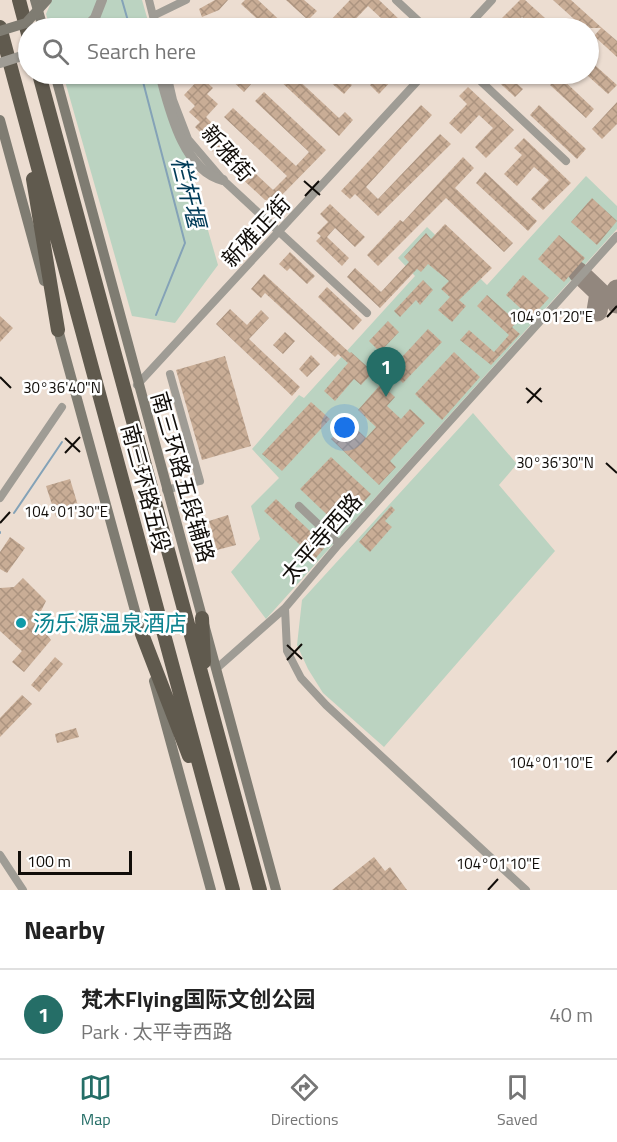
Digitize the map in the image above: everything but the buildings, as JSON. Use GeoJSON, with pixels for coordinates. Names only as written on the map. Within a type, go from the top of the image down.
{"type":"FeatureCollection","features":[{"type":"Feature","properties":{"kind":"highway"},"geometry":{"type":"LineString","coordinates":[[19,0],[24,18]]}},
{"type":"Feature","properties":{"kind":"highway","name":"南三环路五段"},"geometry":{"type":"LineString","coordinates":[[0,29],[233,890]]}},
{"type":"Feature","properties":{"kind":"highway","name":"南三环路五段"},"geometry":{"type":"LineString","coordinates":[[42,84],[260,890]]}},
{"type":"Feature","properties":{"kind":"highway"},"geometry":{"type":"LineString","coordinates":[[21,103],[58,330]]}},
{"type":"Feature","properties":{"kind":"highway"},"geometry":{"type":"LineString","coordinates":[[202,618],[204,685]]}},
{"type":"Feature","properties":{"kind":"highway"},"geometry":{"type":"LineString","coordinates":[[142,634],[215,823]]}},
{"type":"Feature","properties":{"kind":"main road"},"geometry":{"type":"LineString","coordinates":[[35,0],[40,18]]}},
{"type":"Feature","properties":{"kind":"main road"},"geometry":{"type":"LineString","coordinates":[[31,18],[47,0]]}},
{"type":"Feature","properties":{"kind":"main road"},"geometry":{"type":"LineString","coordinates":[[0,29],[18,25]]}},
{"type":"Feature","properties":{"kind":"main road","name":"南三环路五段辅路"},"geometry":{"type":"LineString","coordinates":[[58,84],[137,385],[276,890]]}},
{"type":"Feature","properties":{"kind":"main road"},"geometry":{"type":"LineString","coordinates":[[0,120],[211,890]]}},
{"type":"Feature","properties":{"kind":"street"},"geometry":{"type":"LineString","coordinates":[[95,18],[102,0]]}},
{"type":"Feature","properties":{"kind":"street"},"geometry":{"type":"LineString","coordinates":[[149,0],[153,16],[186,0]]}},
{"type":"Feature","properties":{"kind":"street"},"geometry":{"type":"LineString","coordinates":[[396,0],[415,18]]}},
{"type":"Feature","properties":{"kind":"street"},"geometry":{"type":"LineString","coordinates":[[475,18],[492,0]]}},
{"type":"Feature","properties":{"kind":"street"},"geometry":{"type":"LineString","coordinates":[[0,63],[18,57]]}},
{"type":"Feature","properties":{"kind":"street"},"geometry":{"type":"LineString","coordinates":[[163,84],[178,136],[208,173],[223,180]]}},
{"type":"Feature","properties":{"kind":"street","name":"新雅街"},"geometry":{"type":"LineString","coordinates":[[169,84],[188,139],[223,180],[367,313]]}},
{"type":"Feature","properties":{"kind":"street","name":"新雅正街"},"geometry":{"type":"LineString","coordinates":[[137,385],[415,84]]}},
{"type":"Feature","properties":{"kind":"street"},"geometry":{"type":"LineString","coordinates":[[484,84],[566,160]]}},
{"type":"Feature","properties":{"kind":"street","name":"太平寺西路"},"geometry":{"type":"LineString","coordinates":[[526,890],[334,713],[301,678],[287,651],[285,608],[339,544],[617,236]]}},
{"type":"Feature","properties":{"kind":"street"},"geometry":{"type":"LineString","coordinates":[[166,490],[200,480],[170,375]]}},
{"type":"Feature","properties":{"kind":"street"},"geometry":{"type":"LineString","coordinates":[[0,498],[62,407]]}},
{"type":"Feature","properties":{"kind":"street"},"geometry":{"type":"LineString","coordinates":[[299,506],[339,544]]}},
{"type":"Feature","properties":{"kind":"street"},"geometry":{"type":"LineString","coordinates":[[216,669],[285,608]]}},
{"type":"Feature","properties":{"kind":"street"},"geometry":{"type":"LineString","coordinates":[[0,855],[23,890]]}},
{"type":"Feature","properties":{"kind":"green space"},"geometry":{"type":"Polygon","coordinates":[[[52,0],[142,0],[147,18],[47,18],[46,14],[52,0]]]}},
{"type":"Feature","properties":{"kind":"green space"},"geometry":{"type":"Polygon","coordinates":[[[66,84],[166,84],[218,265],[175,323],[132,316],[66,84]]]}},
{"type":"Feature","properties":{"kind":"green space"},"geometry":{"type":"Polygon","coordinates":[[[586,176],[617,206],[617,229],[266,619],[231,572],[260,539],[251,506],[279,478],[252,449],[299,395],[304,398],[415,276],[398,258],[427,227],[487,285],[586,176]]]}},
{"type":"Feature","properties":{"kind":"green space"},"geometry":{"type":"Polygon","coordinates":[[[473,413],[517,464],[499,485],[555,551],[384,747],[323,693],[308,669],[297,645],[302,600],[473,413]]]}},
{"type":"Feature","properties":{"kind":"waterway","name":"栏杆堰"},"geometry":{"type":"LineString","coordinates":[[122,0],[127,18]]}},
{"type":"Feature","properties":{"kind":"waterway","name":"栏杆堰"},"geometry":{"type":"LineString","coordinates":[[144,84],[185,243],[156,315]]}},
{"type":"Feature","properties":{"kind":"waterway","name":"栏杆堰"},"geometry":{"type":"LineString","coordinates":[[14,513],[62,442]]}},
{"type":"Feature","properties":{"kind":"taxiway"},"geometry":{"type":"LineString","coordinates":[[578,272],[600,293],[597,311]]}},
{"type":"Feature","properties":{"kind":"taxiway"},"geometry":{"type":"LineString","coordinates":[[617,290],[614,296],[617,303]]}},
{"type":"Feature","properties":{"kind":"place","name":"梵木Flying国际文创公园"},"geometry":{"type":"Point","coordinates":[386,397]}},
{"type":"Feature","properties":{"kind":"place","name":"汤乐源温泉酒店"},"geometry":{"type":"Point","coordinates":[21,623]}}]}
